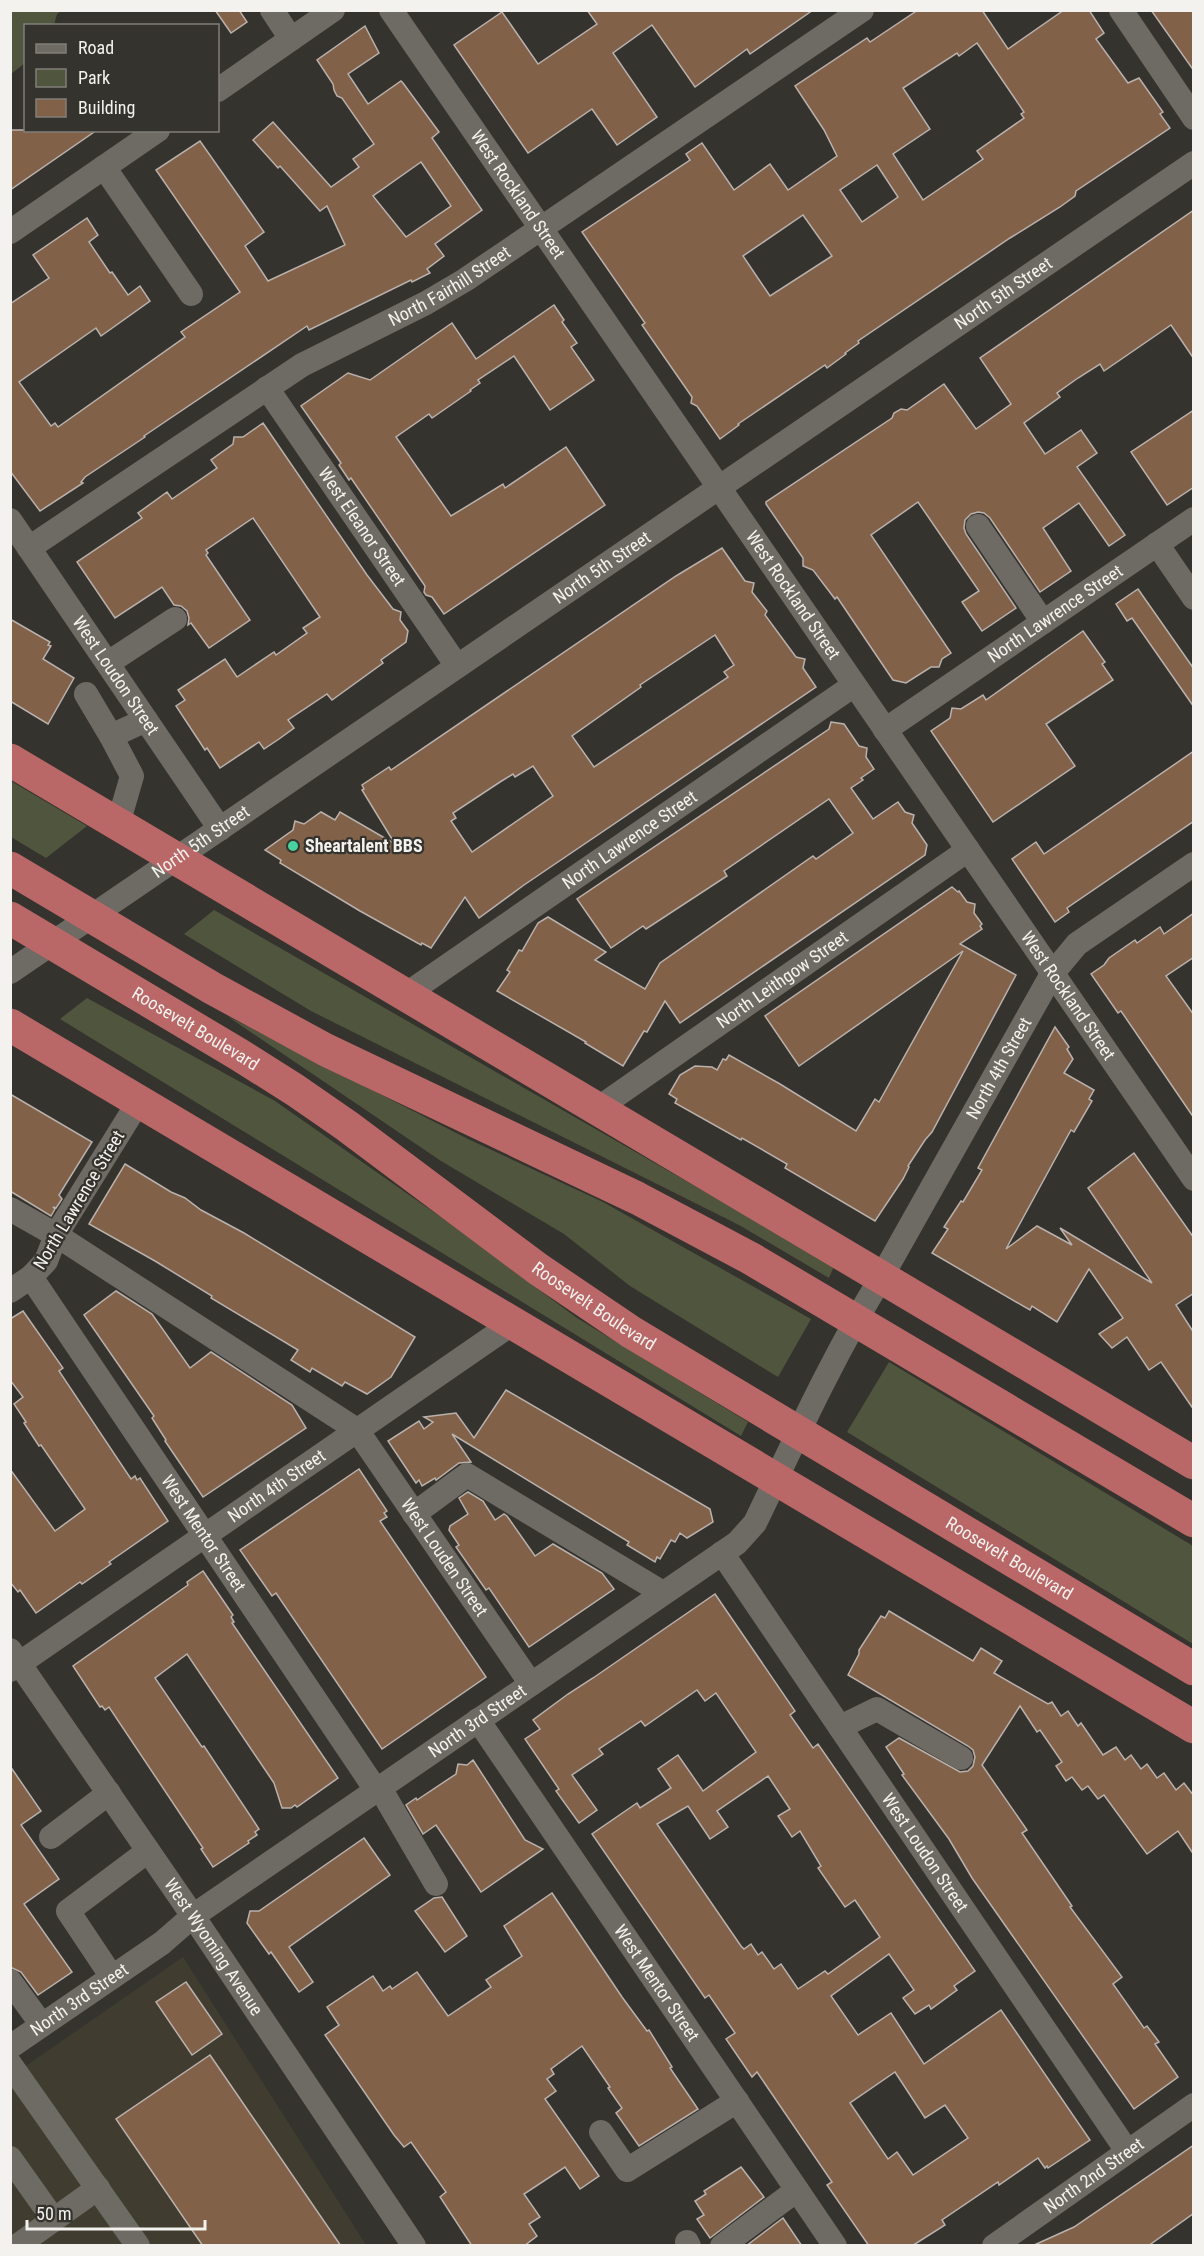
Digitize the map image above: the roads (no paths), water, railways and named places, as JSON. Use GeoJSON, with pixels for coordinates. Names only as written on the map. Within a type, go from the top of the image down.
{"type":"FeatureCollection","features":[{"type":"Feature","properties":{"kind":"highway"},"geometry":{"type":"LineString","coordinates":[[10,760],[1194,1463]]}},
{"type":"Feature","properties":{"kind":"highway"},"geometry":{"type":"LineString","coordinates":[[12,869],[170,963],[326,1050],[695,1228],[750,1258],[1194,1521]]}},
{"type":"Feature","properties":{"kind":"highway","name":"Roosevelt Boulevard"},"geometry":{"type":"LineString","coordinates":[[10,918],[295,1090],[538,1269],[682,1364],[1194,1669]]}},
{"type":"Feature","properties":{"kind":"highway"},"geometry":{"type":"LineString","coordinates":[[10,1025],[1194,1727]]}},
{"type":"Feature","properties":{"kind":"street"},"geometry":{"type":"LineString","coordinates":[[272,10],[291,39]]}},
{"type":"Feature","properties":{"kind":"street"},"geometry":{"type":"LineString","coordinates":[[219,89],[333,10]]}},
{"type":"Feature","properties":{"kind":"street","name":"West Rockland Street"},"geometry":{"type":"LineString","coordinates":[[391,10],[1194,1179]]}},
{"type":"Feature","properties":{"kind":"street","name":"North Fairhill Street"},"geometry":{"type":"LineString","coordinates":[[29,548],[302,365],[426,303],[541,230],[862,10]]}},
{"type":"Feature","properties":{"kind":"street"},"geometry":{"type":"LineString","coordinates":[[1121,10],[1194,118]]}},
{"type":"Feature","properties":{"kind":"street"},"geometry":{"type":"LineString","coordinates":[[10,232],[155,132]]}},
{"type":"Feature","properties":{"kind":"street","name":"North 5th Street"},"geometry":{"type":"LineString","coordinates":[[10,972],[1194,163]]}},
{"type":"Feature","properties":{"kind":"street"},"geometry":{"type":"LineString","coordinates":[[104,167],[191,294]]}},
{"type":"Feature","properties":{"kind":"street","name":"West Eleanor Street"},"geometry":{"type":"LineString","coordinates":[[267,388],[457,666]]}},
{"type":"Feature","properties":{"kind":"street","name":"North Lawrence Street"},"geometry":{"type":"LineString","coordinates":[[885,729],[1194,519]]}},
{"type":"Feature","properties":{"kind":"street","name":"West Loudon Street"},"geometry":{"type":"LineString","coordinates":[[10,520],[220,828]]}},
{"type":"Feature","properties":{"kind":"street"},"geometry":{"type":"LineString","coordinates":[[978,526],[1043,622]]}},
{"type":"Feature","properties":{"kind":"street"},"geometry":{"type":"LineString","coordinates":[[1157,544],[1194,598]]}},
{"type":"Feature","properties":{"kind":"street"},"geometry":{"type":"LineString","coordinates":[[108,663],[175,619]]}},
{"type":"Feature","properties":{"kind":"street","name":"North Lawrence Street"},"geometry":{"type":"LineString","coordinates":[[405,995],[854,685]]}},
{"type":"Feature","properties":{"kind":"street"},"geometry":{"type":"LineString","coordinates":[[86,694],[132,776],[118,824]]}},
{"type":"Feature","properties":{"kind":"street"},"geometry":{"type":"LineString","coordinates":[[111,736],[146,720]]}},
{"type":"Feature","properties":{"kind":"street","name":"North Leithgow Street"},"geometry":{"type":"LineString","coordinates":[[597,1109],[968,850]]}},
{"type":"Feature","properties":{"kind":"street","name":"North 4th Street"},"geometry":{"type":"LineString","coordinates":[[855,1320],[881,1278],[1052,974],[1077,944],[1194,864]]}},
{"type":"Feature","properties":{"kind":"street","name":"North Lawrence Street"},"geometry":{"type":"LineString","coordinates":[[10,1291],[31,1277],[46,1261],[56,1235],[139,1101]]}},
{"type":"Feature","properties":{"kind":"street"},"geometry":{"type":"LineString","coordinates":[[10,1209],[56,1235],[357,1430]]}},
{"type":"Feature","properties":{"kind":"street","name":"West Mentor Street"},"geometry":{"type":"LineString","coordinates":[[31,1277],[378,1789],[436,1884]]}},
{"type":"Feature","properties":{"kind":"street","name":"North 3rd Street"},"geometry":{"type":"LineString","coordinates":[[10,2046],[162,1943],[193,1916],[747,1534],[755,1523],[797,1433],[855,1320]]}},
{"type":"Feature","properties":{"kind":"street","name":"North 4th Street"},"geometry":{"type":"LineString","coordinates":[[14,1661],[205,1535],[513,1323]]}},
{"type":"Feature","properties":{"kind":"street","name":"West Louden Street"},"geometry":{"type":"LineString","coordinates":[[357,1430],[531,1684]]}},
{"type":"Feature","properties":{"kind":"street"},"geometry":{"type":"LineString","coordinates":[[414,1514],[467,1475],[663,1593]]}},
{"type":"Feature","properties":{"kind":"street","name":"West Loudon Street"},"geometry":{"type":"LineString","coordinates":[[722,1553],[1127,2151]]}},
{"type":"Feature","properties":{"kind":"street","name":"West Wyoming Avenue"},"geometry":{"type":"LineString","coordinates":[[14,1661],[109,1793],[414,2246]]}},
{"type":"Feature","properties":{"kind":"street"},"geometry":{"type":"LineString","coordinates":[[840,1727],[877,1709],[961,1758]]}},
{"type":"Feature","properties":{"kind":"street","name":"West Mentor Street"},"geometry":{"type":"LineString","coordinates":[[478,1720],[835,2246]]}},
{"type":"Feature","properties":{"kind":"street"},"geometry":{"type":"LineString","coordinates":[[51,1837],[109,1793]]}},
{"type":"Feature","properties":{"kind":"street"},"geometry":{"type":"LineString","coordinates":[[112,1977],[68,1911],[148,1851]]}},
{"type":"Feature","properties":{"kind":"street"},"geometry":{"type":"LineString","coordinates":[[10,1981],[42,2025]]}},
{"type":"Feature","properties":{"kind":"street"},"geometry":{"type":"LineString","coordinates":[[10,2064],[138,2246]]}},
{"type":"Feature","properties":{"kind":"street"},"geometry":{"type":"LineString","coordinates":[[602,2132],[627,2170],[737,2101]]}},
{"type":"Feature","properties":{"kind":"street","name":"North 2nd Street"},"geometry":{"type":"LineString","coordinates":[[994,2246],[1194,2105]]}},
{"type":"Feature","properties":{"kind":"street"},"geometry":{"type":"LineString","coordinates":[[10,2158],[54,2220]]}},
{"type":"Feature","properties":{"kind":"street"},"geometry":{"type":"LineString","coordinates":[[17,2246],[98,2188]]}},
{"type":"Feature","properties":{"kind":"street"},"geometry":{"type":"LineString","coordinates":[[722,2246],[797,2190]]}},
{"type":"Feature","properties":{"kind":"place","name":"Sheartalent BBS"},"geometry":{"type":"Point","coordinates":[293,846]}}]}
